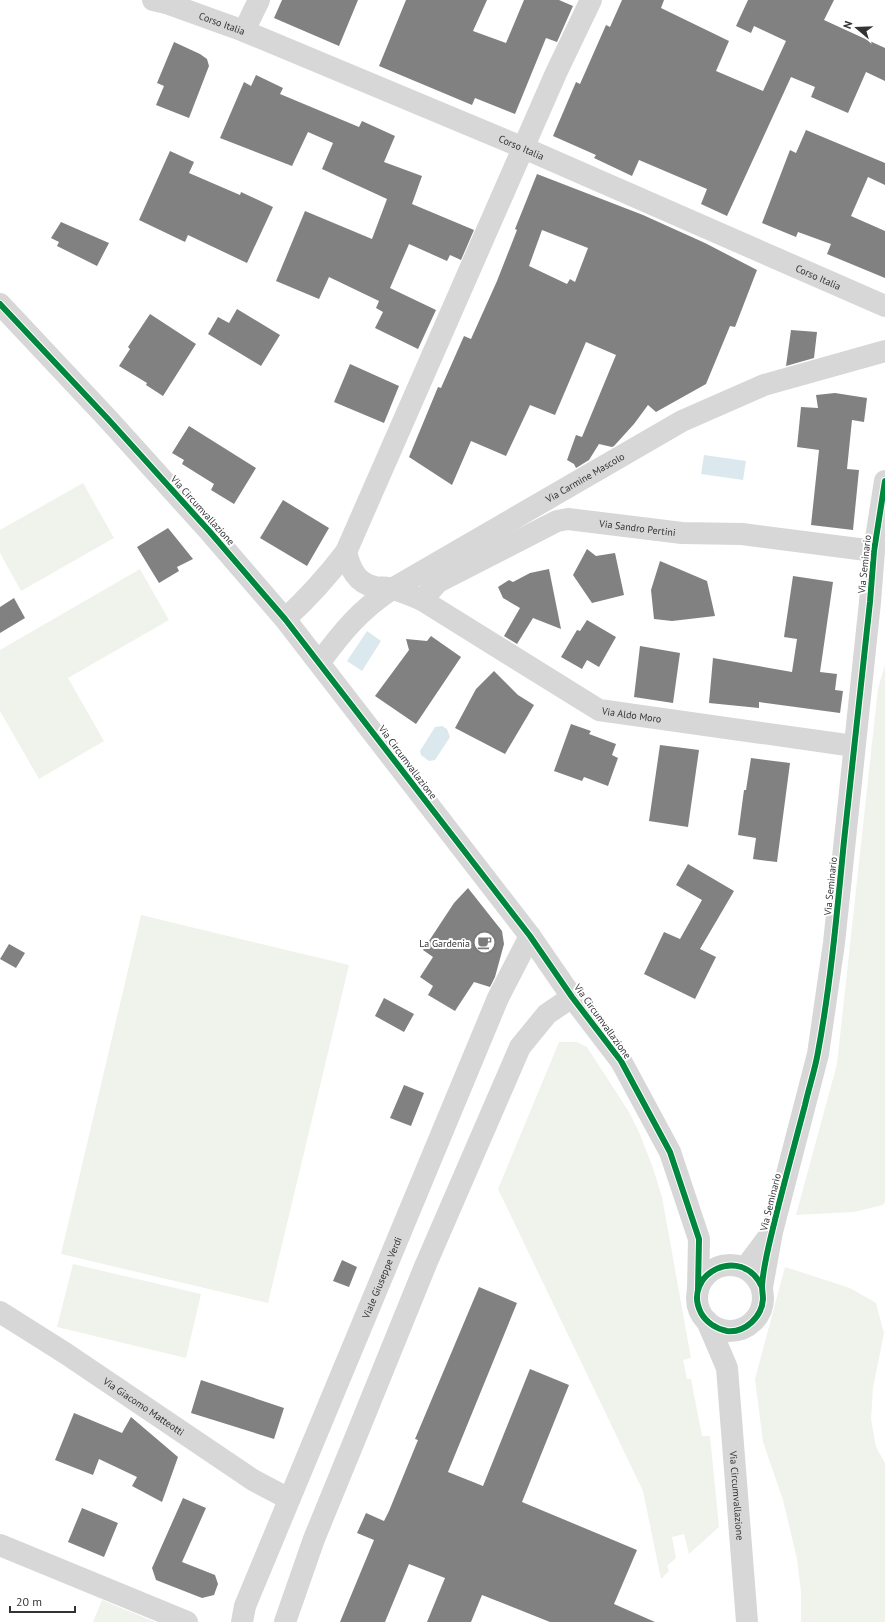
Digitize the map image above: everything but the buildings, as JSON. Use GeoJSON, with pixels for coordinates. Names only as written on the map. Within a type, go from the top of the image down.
{"type":"FeatureCollection","features":[{"type":"Feature","properties":{"kind":"street","name":"Corso Italia"},"geometry":{"type":"LineString","coordinates":[[153,0],[166,3],[244,31],[524,148],[885,306]]}},
{"type":"Feature","properties":{"kind":"street"},"geometry":{"type":"LineString","coordinates":[[244,31],[260,0]]}},
{"type":"Feature","properties":{"kind":"street"},"geometry":{"type":"LineString","coordinates":[[285,619],[311,595],[346,552],[524,148],[586,2]]}},
{"type":"Feature","properties":{"kind":"street","name":"Via Circumvallazione"},"geometry":{"type":"LineString","coordinates":[[0,304],[108,418],[210,532],[285,619],[320,662],[530,936],[572,997],[621,1061],[670,1152],[699,1239],[698,1290]]}},
{"type":"Feature","properties":{"kind":"street","name":"Via Carmine Mascolo"},"geometry":{"type":"LineString","coordinates":[[320,662],[341,633],[373,601],[392,588],[682,421],[764,385],[885,351]]}},
{"type":"Feature","properties":{"kind":"street","name":"Via Seminario"},"geometry":{"type":"LineString","coordinates":[[762,1287],[772,1232],[818,1054],[834,943],[854,746],[878,595],[874,551],[885,481]]}},
{"type":"Feature","properties":{"kind":"street","name":"Via Sandro Pertini"},"geometry":{"type":"LineString","coordinates":[[422,600],[438,582],[557,521],[568,519],[682,533],[742,534],[874,551]]}},
{"type":"Feature","properties":{"kind":"street","name":"Via Aldo Moro"},"geometry":{"type":"LineString","coordinates":[[346,552],[350,568],[360,580],[375,587],[392,588],[422,600],[599,710],[854,746]]}},
{"type":"Feature","properties":{"kind":"street","name":"Viale Giuseppe Verdi"},"geometry":{"type":"LineString","coordinates":[[242,1622],[245,1606],[498,998],[530,936]]}},
{"type":"Feature","properties":{"kind":"street"},"geometry":{"type":"LineString","coordinates":[[284,1622],[314,1540],[426,1264],[520,1047],[547,1014],[572,997]]}},
{"type":"Feature","properties":{"kind":"street","name":"Via Seminario"},"geometry":{"type":"LineString","coordinates":[[737,1266],[772,1232]]}},
{"type":"Feature","properties":{"kind":"street"},"geometry":{"type":"LineString","coordinates":[[699,1239],[737,1266],[755,1276],[762,1287],[762,1308],[756,1318],[748,1325],[738,1330],[727,1331],[716,1328],[707,1321],[701,1312],[698,1302],[698,1290],[702,1280],[709,1272],[718,1267],[737,1266]]}},
{"type":"Feature","properties":{"kind":"street","name":"Via Giacomo Matteotti"},"geometry":{"type":"LineString","coordinates":[[0,1312],[65,1353],[253,1480],[289,1499]]}},
{"type":"Feature","properties":{"kind":"street","name":"Via Circumvallazione"},"geometry":{"type":"LineString","coordinates":[[707,1321],[727,1368],[747,1622]]}},
{"type":"Feature","properties":{"kind":"street"},"geometry":{"type":"LineString","coordinates":[[727,1368],[748,1325]]}},
{"type":"Feature","properties":{"kind":"street"},"geometry":{"type":"LineString","coordinates":[[0,1545],[187,1622]]}},
{"type":"Feature","properties":{"kind":"shaded area"},"geometry":{"type":"Polygon","coordinates":[[[704,455],[746,461],[743,480],[701,474],[704,455]]]}},
{"type":"Feature","properties":{"kind":"shaded area"},"geometry":{"type":"Polygon","coordinates":[[[83,483],[114,538],[21,591],[0,553],[0,530],[83,483]]]}},
{"type":"Feature","properties":{"kind":"shaded area"},"geometry":{"type":"Polygon","coordinates":[[[140,569],[169,620],[68,678],[104,741],[39,779],[0,711],[0,650],[140,569]]]}},
{"type":"Feature","properties":{"kind":"shaded area"},"geometry":{"type":"Polygon","coordinates":[[[367,631],[381,641],[362,671],[347,661],[367,631]]]}},
{"type":"Feature","properties":{"kind":"shaded area"},"geometry":{"type":"Polygon","coordinates":[[[885,665],[885,1202],[883,1205],[854,1212],[796,1215],[837,1064],[878,688],[885,665]]]}},
{"type":"Feature","properties":{"kind":"shaded area"},"geometry":{"type":"Polygon","coordinates":[[[442,726],[447,729],[450,737],[435,760],[429,761],[421,755],[420,751],[435,727],[442,726]]]}},
{"type":"Feature","properties":{"kind":"shaded area"},"geometry":{"type":"Polygon","coordinates":[[[141,915],[349,965],[268,1303],[61,1254],[141,915]]]}},
{"type":"Feature","properties":{"kind":"shaded area"},"geometry":{"type":"Polygon","coordinates":[[[559,1042],[577,1042],[587,1047],[629,1112],[639,1132],[653,1168],[662,1197],[691,1358],[683,1360],[687,1379],[691,1379],[702,1436],[710,1436],[719,1527],[689,1554],[684,1534],[672,1537],[676,1558],[667,1566],[669,1571],[661,1579],[643,1491],[498,1189],[559,1042]]]}},
{"type":"Feature","properties":{"kind":"shaded area"},"geometry":{"type":"Polygon","coordinates":[[[73,1264],[201,1294],[186,1358],[57,1327],[73,1264]]]}},
{"type":"Feature","properties":{"kind":"shaded area"},"geometry":{"type":"Polygon","coordinates":[[[785,1267],[850,1288],[876,1303],[884,1333],[873,1388],[871,1419],[876,1447],[885,1463],[885,1622],[801,1622],[801,1592],[797,1559],[783,1500],[763,1442],[755,1379],[785,1267]]]}},
{"type":"Feature","properties":{"kind":"shaded area"},"geometry":{"type":"Polygon","coordinates":[[[102,1600],[155,1622],[93,1622],[102,1600]]]}},
{"type":"Feature","properties":{"kind":"cycle path"},"geometry":{"type":"LineString","coordinates":[[0,304],[108,419],[210,532],[285,619],[530,936],[572,997],[621,1061],[670,1152],[699,1239],[698,1290]]}},
{"type":"Feature","properties":{"kind":"cycle path"},"geometry":{"type":"LineString","coordinates":[[762,1287],[753,1274],[741,1267],[729,1266],[716,1269],[706,1276],[699,1286],[697,1299],[701,1313],[715,1327],[727,1331],[734,1331],[746,1326],[756,1318],[762,1306],[763,1299],[762,1286],[767,1252],[817,1059],[827,999],[870,602],[874,551],[885,481]]}},
{"type":"Feature","properties":{"kind":"place","name":"La Gardenia"},"geometry":{"type":"Point","coordinates":[485,943]}}]}
